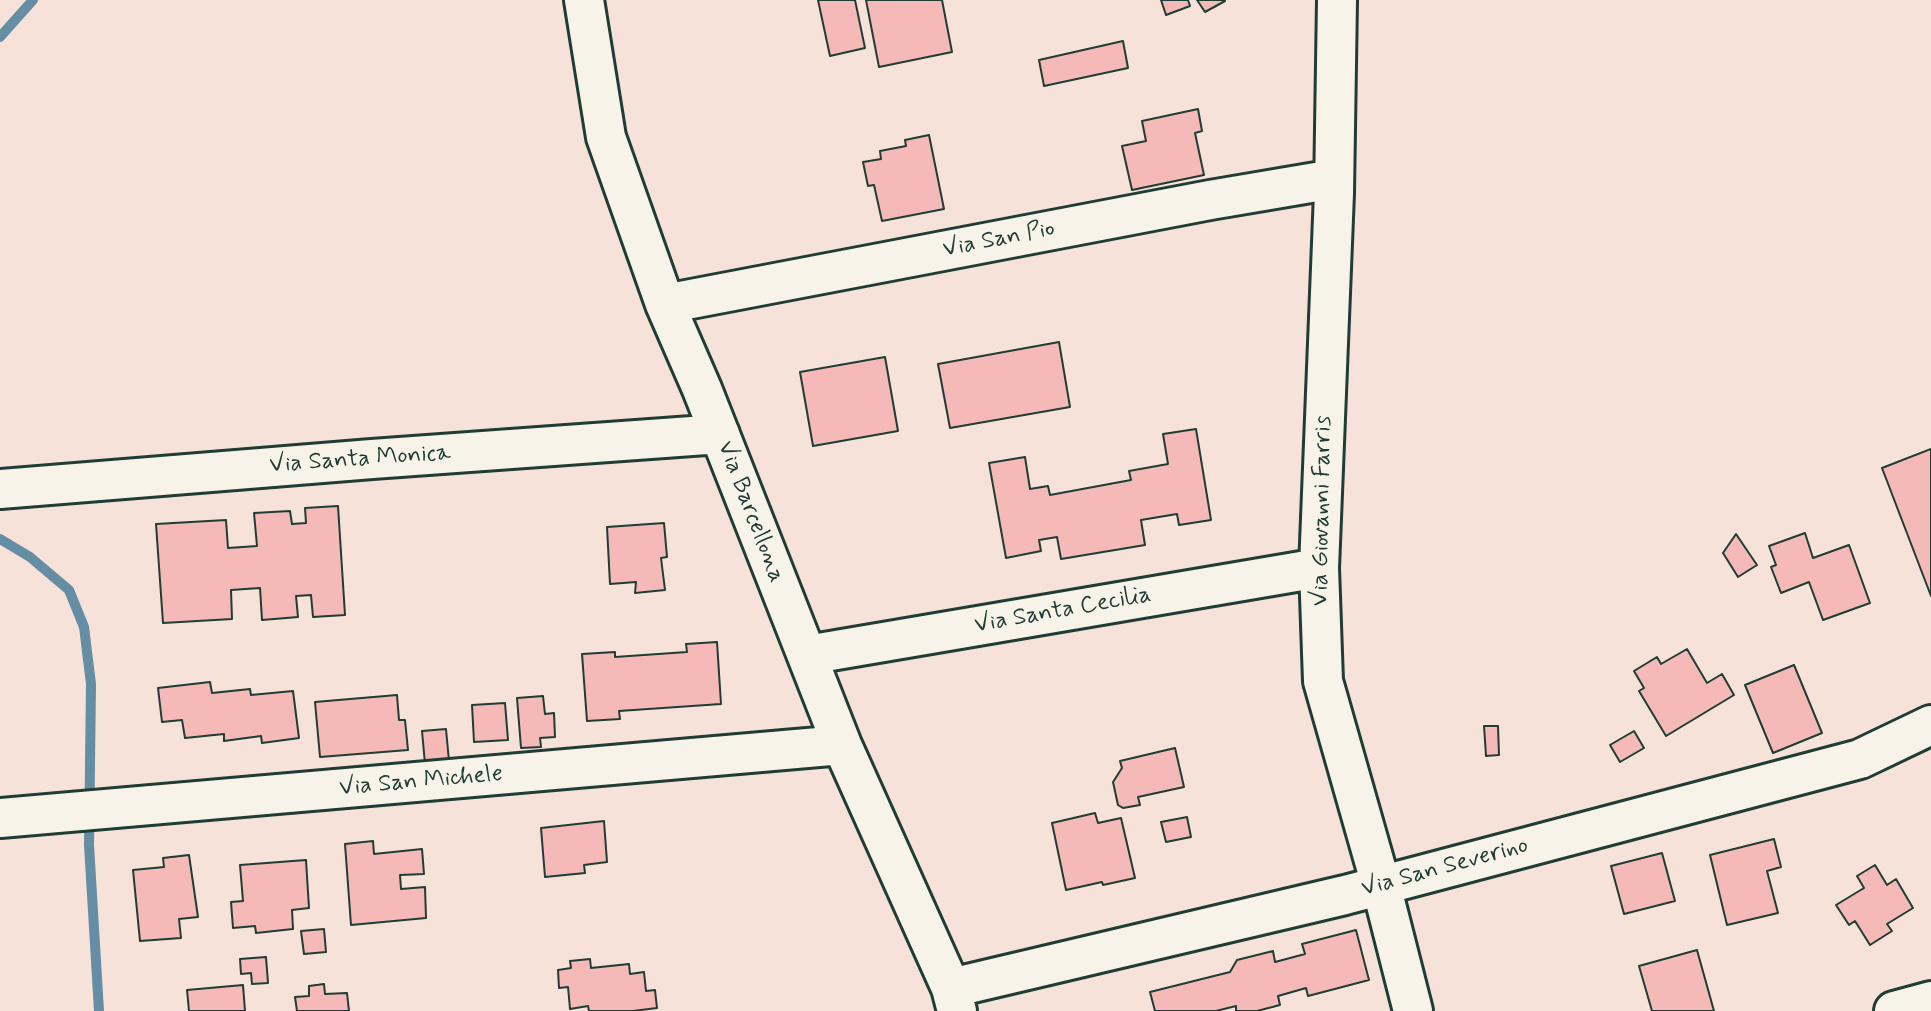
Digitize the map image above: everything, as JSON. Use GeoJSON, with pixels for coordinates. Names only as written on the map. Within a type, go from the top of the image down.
{"type":"FeatureCollection","features":[{"type":"Feature","properties":{"kind":"street","name":"Via Barcellona"},"geometry":{"type":"LineString","coordinates":[[584,0],[606,137],[665,304],[720,435],[842,745],[954,999]]}},
{"type":"Feature","properties":{"kind":"street","name":"Via Giovanni Farris"},"geometry":{"type":"LineString","coordinates":[[1337,0],[1334,179],[1319,568],[1323,681],[1381,885],[1413,1011]]}},
{"type":"Feature","properties":{"kind":"street","name":"Via San Pio"},"geometry":{"type":"LineString","coordinates":[[665,304],[1210,200],[1334,179]]}},
{"type":"Feature","properties":{"kind":"street","name":"Via Santa Monica"},"geometry":{"type":"LineString","coordinates":[[0,489],[720,435]]}},
{"type":"Feature","properties":{"kind":"street","name":"Via Santa Cecilia"},"geometry":{"type":"LineString","coordinates":[[807,655],[1319,568]]}},
{"type":"Feature","properties":{"kind":"street","name":"Via San Severino"},"geometry":{"type":"LineString","coordinates":[[954,999],[1860,759],[1931,725]]}},
{"type":"Feature","properties":{"kind":"street","name":"Via San Michele"},"geometry":{"type":"LineString","coordinates":[[0,818],[842,745]]}},
{"type":"Feature","properties":{"kind":"street"},"geometry":{"type":"LineString","coordinates":[[1894,1011],[1931,1001]]}},
{"type":"Feature","properties":{"kind":"building"},"geometry":{"type":"Polygon","coordinates":[[[818,0],[855,0],[865,48],[830,56],[818,0]]]}},
{"type":"Feature","properties":{"kind":"building"},"geometry":{"type":"Polygon","coordinates":[[[866,0],[942,0],[952,52],[879,67],[866,0]]]}},
{"type":"Feature","properties":{"kind":"building"},"geometry":{"type":"Polygon","coordinates":[[[1161,0],[1188,0],[1190,6],[1166,15],[1161,0]]]}},
{"type":"Feature","properties":{"kind":"building"},"geometry":{"type":"Polygon","coordinates":[[[1197,0],[1224,0],[1225,1],[1205,12],[1197,0]]]}},
{"type":"Feature","properties":{"kind":"building"},"geometry":{"type":"Polygon","coordinates":[[[1123,41],[1128,68],[1044,86],[1039,60],[1123,41]]]}},
{"type":"Feature","properties":{"kind":"building"},"geometry":{"type":"Polygon","coordinates":[[[1198,109],[1202,131],[1195,133],[1204,175],[1132,190],[1122,146],[1146,141],[1142,121],[1198,109]]]}},
{"type":"Feature","properties":{"kind":"building"},"geometry":{"type":"Polygon","coordinates":[[[929,135],[944,209],[882,221],[874,185],[868,186],[863,162],[881,159],[880,151],[906,146],[905,140],[929,135]]]}},
{"type":"Feature","properties":{"kind":"building"},"geometry":{"type":"Polygon","coordinates":[[[1059,342],[1070,407],[950,428],[938,364],[1059,342]]]}},
{"type":"Feature","properties":{"kind":"building"},"geometry":{"type":"Polygon","coordinates":[[[885,357],[898,431],[813,446],[800,372],[885,357]]]}},
{"type":"Feature","properties":{"kind":"building"},"geometry":{"type":"Polygon","coordinates":[[[1196,429],[1211,520],[1179,525],[1177,514],[1141,520],[1145,545],[1061,559],[1057,537],[1039,540],[1041,551],[1006,558],[989,463],[1025,457],[1030,489],[1048,486],[1050,495],[1131,480],[1129,471],[1168,464],[1163,434],[1196,429]]]}},
{"type":"Feature","properties":{"kind":"building"},"geometry":{"type":"Polygon","coordinates":[[[1931,449],[1931,596],[1882,468],[1931,449]]]}},
{"type":"Feature","properties":{"kind":"building"},"geometry":{"type":"Polygon","coordinates":[[[338,506],[345,615],[313,617],[311,595],[296,596],[298,617],[262,620],[260,588],[231,590],[232,619],[163,623],[156,524],[226,520],[228,548],[257,546],[254,513],[290,511],[292,524],[306,523],[305,508],[338,506]]]}},
{"type":"Feature","properties":{"kind":"building"},"geometry":{"type":"Polygon","coordinates":[[[664,523],[667,557],[661,558],[665,590],[635,593],[636,582],[610,584],[607,527],[664,523]]]}},
{"type":"Feature","properties":{"kind":"building"},"geometry":{"type":"Polygon","coordinates":[[[1805,533],[1813,558],[1849,545],[1870,603],[1823,620],[1809,582],[1781,593],[1771,567],[1776,565],[1769,546],[1805,533]]]}},
{"type":"Feature","properties":{"kind":"building"},"geometry":{"type":"Polygon","coordinates":[[[1736,534],[1757,565],[1738,577],[1723,553],[1736,534]]]}},
{"type":"Feature","properties":{"kind":"building"},"geometry":{"type":"Polygon","coordinates":[[[717,642],[721,704],[619,711],[620,719],[587,721],[582,654],[615,652],[615,657],[687,652],[686,644],[717,642]]]}},
{"type":"Feature","properties":{"kind":"building"},"geometry":{"type":"Polygon","coordinates":[[[1687,649],[1707,683],[1722,674],[1734,695],[1666,736],[1639,691],[1644,688],[1634,671],[1657,657],[1661,664],[1687,649]]]}},
{"type":"Feature","properties":{"kind":"building"},"geometry":{"type":"Polygon","coordinates":[[[1794,665],[1822,733],[1773,753],[1745,685],[1794,665]]]}},
{"type":"Feature","properties":{"kind":"building"},"geometry":{"type":"Polygon","coordinates":[[[210,682],[212,693],[250,689],[251,695],[293,691],[299,738],[262,743],[261,736],[224,741],[224,734],[185,738],[182,720],[162,722],[158,688],[210,682]]]}},
{"type":"Feature","properties":{"kind":"building"},"geometry":{"type":"Polygon","coordinates":[[[397,695],[399,720],[405,720],[408,750],[320,757],[315,702],[397,695]]]}},
{"type":"Feature","properties":{"kind":"building"},"geometry":{"type":"Polygon","coordinates":[[[543,696],[545,714],[554,713],[555,737],[540,738],[541,747],[521,748],[517,698],[543,696]]]}},
{"type":"Feature","properties":{"kind":"building"},"geometry":{"type":"Polygon","coordinates":[[[505,703],[508,740],[474,742],[472,705],[505,703]]]}},
{"type":"Feature","properties":{"kind":"building"},"geometry":{"type":"Polygon","coordinates":[[[1484,726],[1498,726],[1499,755],[1486,756],[1484,726]]]}},
{"type":"Feature","properties":{"kind":"building"},"geometry":{"type":"Polygon","coordinates":[[[446,729],[449,761],[425,764],[422,731],[446,729]]]}},
{"type":"Feature","properties":{"kind":"building"},"geometry":{"type":"Polygon","coordinates":[[[1634,731],[1644,748],[1620,762],[1610,745],[1634,731]]]}},
{"type":"Feature","properties":{"kind":"building"},"geometry":{"type":"Polygon","coordinates":[[[1175,748],[1184,787],[1138,797],[1140,805],[1123,808],[1118,805],[1113,782],[1122,768],[1120,761],[1175,748]]]}},
{"type":"Feature","properties":{"kind":"building"},"geometry":{"type":"Polygon","coordinates":[[[1095,813],[1098,823],[1121,818],[1135,878],[1066,890],[1052,823],[1095,813]]]}},
{"type":"Feature","properties":{"kind":"building"},"geometry":{"type":"Polygon","coordinates":[[[1187,817],[1191,837],[1166,842],[1161,822],[1187,817]]]}},
{"type":"Feature","properties":{"kind":"building"},"geometry":{"type":"Polygon","coordinates":[[[604,821],[607,862],[584,865],[585,873],[545,877],[541,828],[604,821]]]}},
{"type":"Feature","properties":{"kind":"building"},"geometry":{"type":"Polygon","coordinates":[[[1774,839],[1781,867],[1767,871],[1778,913],[1727,925],[1710,855],[1774,839]]]}},
{"type":"Feature","properties":{"kind":"building"},"geometry":{"type":"Polygon","coordinates":[[[373,841],[374,854],[422,849],[424,874],[400,875],[401,889],[425,887],[426,918],[351,925],[345,844],[373,841]]]}},
{"type":"Feature","properties":{"kind":"building"},"geometry":{"type":"Polygon","coordinates":[[[1662,853],[1675,901],[1624,914],[1611,866],[1662,853]]]}},
{"type":"Feature","properties":{"kind":"building"},"geometry":{"type":"Polygon","coordinates":[[[189,855],[198,917],[179,919],[181,938],[140,941],[133,870],[164,867],[163,858],[189,855]]]}},
{"type":"Feature","properties":{"kind":"building"},"geometry":{"type":"Polygon","coordinates":[[[306,860],[309,908],[292,910],[293,929],[256,933],[255,926],[233,928],[231,902],[243,901],[240,865],[306,860]]]}},
{"type":"Feature","properties":{"kind":"building"},"geometry":{"type":"Polygon","coordinates":[[[1875,865],[1887,885],[1896,879],[1913,908],[1887,924],[1892,931],[1870,945],[1855,921],[1849,925],[1836,905],[1864,888],[1857,876],[1875,865]]]}},
{"type":"Feature","properties":{"kind":"building"},"geometry":{"type":"Polygon","coordinates":[[[324,929],[326,952],[304,954],[301,931],[324,929]]]}},
{"type":"Feature","properties":{"kind":"building"},"geometry":{"type":"Polygon","coordinates":[[[1356,930],[1369,980],[1308,996],[1306,988],[1278,996],[1280,1005],[1257,1011],[1236,1011],[1236,1006],[1216,1011],[1155,1011],[1150,992],[1230,972],[1237,960],[1273,951],[1275,962],[1305,954],[1302,944],[1356,930]]]}},
{"type":"Feature","properties":{"kind":"building"},"geometry":{"type":"Polygon","coordinates":[[[1697,950],[1714,1011],[1652,1011],[1639,966],[1697,950]]]}},
{"type":"Feature","properties":{"kind":"building"},"geometry":{"type":"Polygon","coordinates":[[[266,957],[268,983],[252,984],[251,973],[241,974],[240,959],[266,957]]]}},
{"type":"Feature","properties":{"kind":"building"},"geometry":{"type":"Polygon","coordinates":[[[590,959],[591,968],[629,964],[630,974],[644,972],[646,991],[655,990],[657,1008],[589,1011],[588,1006],[570,1009],[568,987],[559,988],[558,970],[571,968],[570,961],[590,959]]]}},
{"type":"Feature","properties":{"kind":"building"},"geometry":{"type":"Polygon","coordinates":[[[324,984],[325,994],[347,993],[349,1011],[297,1011],[295,997],[309,996],[309,986],[324,984]]]}},
{"type":"Feature","properties":{"kind":"building"},"geometry":{"type":"Polygon","coordinates":[[[243,985],[245,1011],[189,1011],[187,990],[243,985]]]}},
{"type":"Feature","properties":{"kind":"waterway"},"geometry":{"type":"LineString","coordinates":[[0,37],[33,0]]}},
{"type":"Feature","properties":{"kind":"waterway"},"geometry":{"type":"LineString","coordinates":[[0,539],[30,557],[69,590],[84,627],[91,684],[89,845],[99,1011]]}}]}
